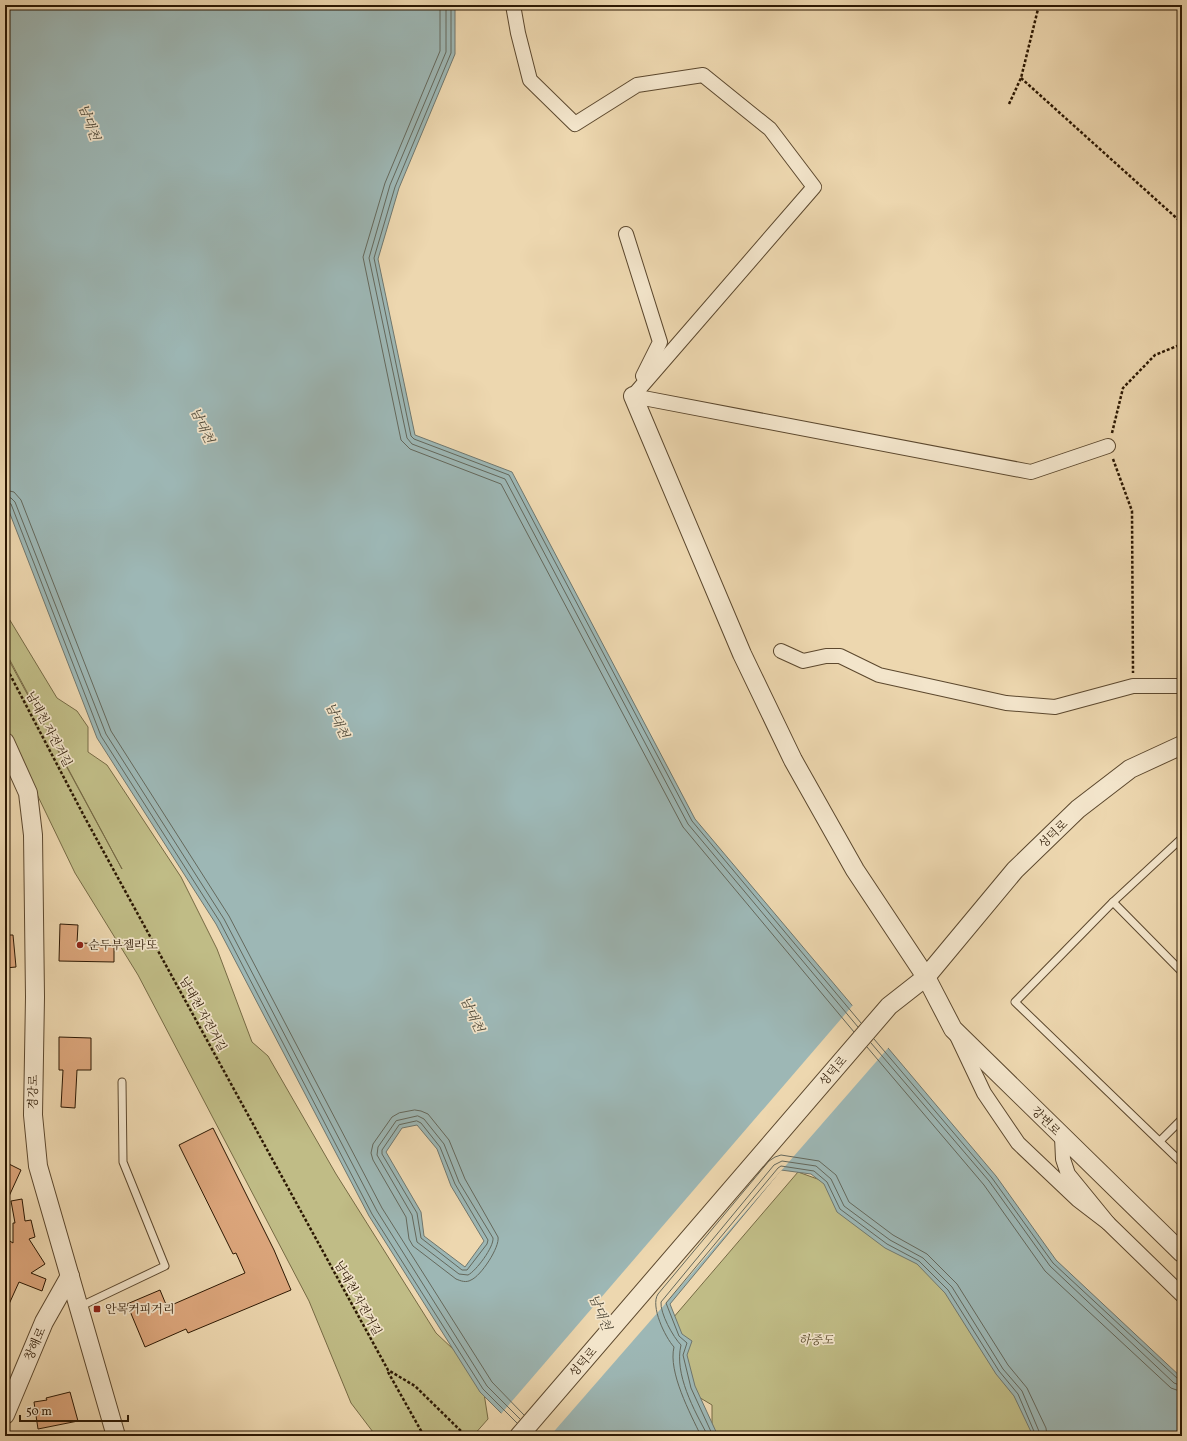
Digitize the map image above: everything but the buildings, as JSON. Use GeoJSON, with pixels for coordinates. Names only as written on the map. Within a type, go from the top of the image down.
{"type":"FeatureCollection","features":[{"type":"Feature","properties":{"kind":"street"},"geometry":{"type":"LineString","coordinates":[[513,5],[518,33],[530,80],[575,124],[637,85],[703,75],[770,129],[814,187],[633,396]]}},
{"type":"Feature","properties":{"kind":"street"},"geometry":{"type":"LineString","coordinates":[[626,234],[660,342],[633,396]]}},
{"type":"Feature","properties":{"kind":"street"},"geometry":{"type":"LineString","coordinates":[[633,396],[1031,472],[1108,446]]}},
{"type":"Feature","properties":{"kind":"street","name":"강변로"},"geometry":{"type":"LineString","coordinates":[[633,396],[742,654],[793,760],[855,870],[926,977],[953,1028],[1062,1137],[1182,1253]]}},
{"type":"Feature","properties":{"kind":"street"},"geometry":{"type":"LineString","coordinates":[[781,651],[803,661],[826,656],[840,656],[879,676],[1006,703],[1055,707],[1133,686],[1182,686]]}},
{"type":"Feature","properties":{"kind":"street","name":"경강로"},"geometry":{"type":"LineString","coordinates":[[5,742],[28,793],[33,835],[35,997],[33,1115],[38,1166],[116,1436]]}},
{"type":"Feature","properties":{"kind":"street","name":"성덕로"},"geometry":{"type":"LineString","coordinates":[[519,1436],[889,1006],[926,977],[1015,870],[1078,810],[1130,769],[1182,745]]}},
{"type":"Feature","properties":{"kind":"street"},"geometry":{"type":"LineString","coordinates":[[953,1028],[984,1094],[1018,1143],[1078,1200],[1108,1223]]}},
{"type":"Feature","properties":{"kind":"street"},"geometry":{"type":"LineString","coordinates":[[1062,1137],[1063,1160],[1068,1174],[1108,1223],[1182,1296]]}},
{"type":"Feature","properties":{"kind":"street","name":"창해로"},"geometry":{"type":"LineString","coordinates":[[5,1415],[44,1322],[70,1276]]}},
{"type":"Feature","properties":{"kind":"lane"},"geometry":{"type":"LineString","coordinates":[[1182,838],[1113,902],[1015,1002],[1182,1163]]}},
{"type":"Feature","properties":{"kind":"lane"},"geometry":{"type":"LineString","coordinates":[[1113,902],[1182,972]]}},
{"type":"Feature","properties":{"kind":"lane"},"geometry":{"type":"LineString","coordinates":[[79,1307],[165,1266],[123,1162],[122,1082]]}},
{"type":"Feature","properties":{"kind":"lane"},"geometry":{"type":"LineString","coordinates":[[1160,1141],[1182,1119]]}},
{"type":"Feature","properties":{"kind":"path"},"geometry":{"type":"LineString","coordinates":[[1009,104],[1021,78],[1039,5]]}},
{"type":"Feature","properties":{"kind":"path"},"geometry":{"type":"LineString","coordinates":[[1021,78],[1182,223]]}},
{"type":"Feature","properties":{"kind":"path"},"geometry":{"type":"LineString","coordinates":[[1133,686],[1132,512],[1108,446],[1123,388],[1155,355],[1182,344]]}},
{"type":"Feature","properties":{"kind":"path","name":"남대천 자전거길"},"geometry":{"type":"LineString","coordinates":[[5,665],[84,816],[424,1436]]}},
{"type":"Feature","properties":{"kind":"path"},"geometry":{"type":"LineString","coordinates":[[388,1370],[415,1386],[466,1436]]}},
{"type":"Feature","properties":{"kind":"green space"},"geometry":{"type":"Polygon","coordinates":[[[5,612],[57,698],[77,711],[88,727],[88,752],[107,765],[181,877],[217,949],[252,1042],[268,1056],[336,1174],[436,1333],[471,1366],[483,1387],[488,1419],[473,1436],[376,1436],[351,1403],[309,1301],[138,975],[75,873],[5,728],[5,653],[122,869],[5,651],[5,612]]]}},
{"type":"Feature","properties":{"kind":"green space","name":"하중도"},"geometry":{"type":"Polygon","coordinates":[[[798,1172],[837,1186],[902,1230],[1048,1436],[717,1436],[712,1424],[712,1405],[677,1384],[661,1332],[798,1172]]]}},
{"type":"Feature","properties":{"kind":"water","name":"남대천"},"geometry":{"type":"Polygon","coordinates":[[[5,5],[455,5],[455,54],[399,188],[378,259],[415,435],[512,472],[695,819],[996,1176],[1056,1260],[1182,1378],[1182,1436],[1033,1436],[1014,1396],[996,1374],[945,1293],[917,1264],[885,1248],[837,1212],[824,1184],[811,1174],[781,1170],[670,1304],[682,1334],[692,1341],[687,1355],[695,1386],[718,1436],[524,1436],[480,1392],[369,1216],[216,924],[97,738],[5,501],[5,5]],[[417,1125],[402,1128],[386,1152],[421,1212],[424,1236],[465,1267],[484,1241],[451,1186],[437,1149],[417,1125]]]}},
{"type":"Feature","properties":{"kind":"pier"},"geometry":{"type":"Polygon","coordinates":[[[853,1005],[889,1047],[550,1436],[521,1436],[500,1415],[853,1005]]]}},
{"type":"Feature","properties":{"kind":"place","name":"순두부젤라또"},"geometry":{"type":"Point","coordinates":[80,945]}},
{"type":"Feature","properties":{"kind":"place","name":"안목커피거리"},"geometry":{"type":"Point","coordinates":[97,1309]}}]}
